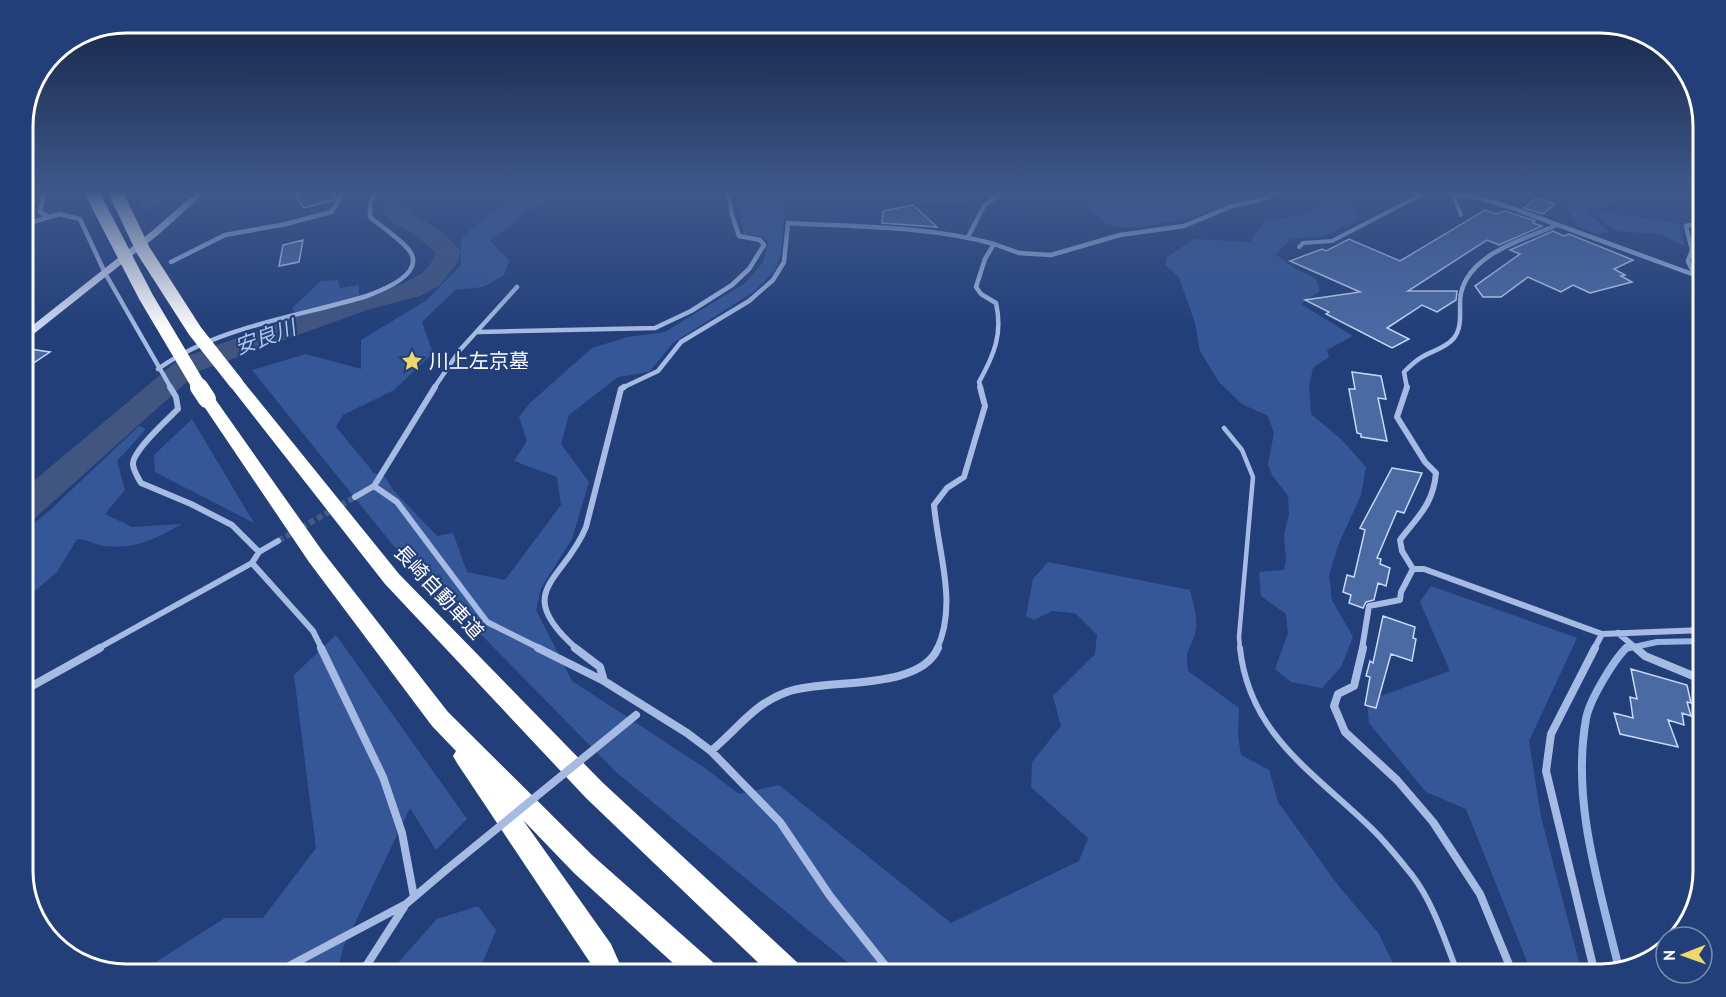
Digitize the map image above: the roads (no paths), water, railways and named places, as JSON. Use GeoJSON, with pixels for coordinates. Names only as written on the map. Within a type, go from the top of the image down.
{"type":"FeatureCollection","features":[{"type":"Feature","properties":{"kind":"highway"},"geometry":{"type":"LineString","coordinates":[[113,238],[170,340],[207,399],[316,556],[440,719],[606,964]]}},
{"type":"Feature","properties":{"kind":"highway","name":"長崎自動車道"},"geometry":{"type":"LineString","coordinates":[[138,238],[195,330],[392,579],[594,790],[777,964]]}},
{"type":"Feature","properties":{"kind":"highway"},"geometry":{"type":"LineString","coordinates":[[440,719],[583,864],[693,964]]}},
{"type":"Feature","properties":{"kind":"highway"},"geometry":{"type":"LineString","coordinates":[[729,918],[790,964]]}},
{"type":"Feature","properties":{"kind":"street"},"geometry":{"type":"LineString","coordinates":[[89,238],[105,273],[176,397],[178,409],[139,450],[133,461],[133,467],[141,483],[232,525],[259,552]]}},
{"type":"Feature","properties":{"kind":"street"},"geometry":{"type":"LineString","coordinates":[[33,330],[147,238]]}},
{"type":"Feature","properties":{"kind":"street"},"geometry":{"type":"LineString","coordinates":[[171,262],[220,238]]}},
{"type":"Feature","properties":{"kind":"street"},"geometry":{"type":"LineString","coordinates":[[158,369],[166,363],[219,339],[361,298],[398,283],[412,268],[412,257],[408,249],[394,238]]}},
{"type":"Feature","properties":{"kind":"street"},"geometry":{"type":"LineString","coordinates":[[478,332],[664,325],[709,300],[749,269],[764,245],[760,240],[748,238]]}},
{"type":"Feature","properties":{"kind":"street"},"geometry":{"type":"LineString","coordinates":[[604,681],[600,667],[582,655],[557,628],[547,614],[544,601],[546,590],[560,567],[573,553],[585,530],[621,389],[629,382],[659,370],[681,342],[726,316],[759,292],[781,269],[787,251],[787,238]]}},
{"type":"Feature","properties":{"kind":"street"},"geometry":{"type":"LineString","coordinates":[[970,238],[1019,253],[1051,255],[1111,238]]}},
{"type":"Feature","properties":{"kind":"street"},"geometry":{"type":"LineString","coordinates":[[1413,569],[1402,550],[1400,540],[1431,503],[1436,472],[1425,462],[1397,417],[1407,387],[1404,372],[1418,359],[1448,343],[1456,336],[1462,289],[1470,272],[1486,259],[1527,238]]}},
{"type":"Feature","properties":{"kind":"street"},"geometry":{"type":"LineString","coordinates":[[1592,238],[1693,274]]}},
{"type":"Feature","properties":{"kind":"street"},"geometry":{"type":"LineString","coordinates":[[1689,238],[1692,250],[1688,261],[1693,272]]}},
{"type":"Feature","properties":{"kind":"street"},"geometry":{"type":"LineString","coordinates":[[711,750],[730,736],[742,719],[774,698],[790,691],[831,684],[871,682],[903,674],[923,665],[936,652],[945,632],[946,596],[934,505],[947,488],[964,477],[985,406],[979,382],[994,355],[1002,328],[996,303],[981,294],[976,287],[985,259],[994,244]]}},
{"type":"Feature","properties":{"kind":"street"},"geometry":{"type":"LineString","coordinates":[[355,497],[374,486],[442,375],[517,287]]}},
{"type":"Feature","properties":{"kind":"street"},"geometry":{"type":"LineString","coordinates":[[374,486],[397,502],[488,622],[604,681],[711,750],[780,822],[830,896],[883,964]]}},
{"type":"Feature","properties":{"kind":"street"},"geometry":{"type":"LineString","coordinates":[[33,685],[252,563],[259,552],[278,542]]}},
{"type":"Feature","properties":{"kind":"street"},"geometry":{"type":"LineString","coordinates":[[252,563],[313,631],[383,777],[402,833],[410,901],[368,964]]}},
{"type":"Feature","properties":{"kind":"street"},"geometry":{"type":"LineString","coordinates":[[1413,569],[1424,569],[1602,633],[1693,630]]}},
{"type":"Feature","properties":{"kind":"street"},"geometry":{"type":"LineString","coordinates":[[1413,569],[1401,592],[1400,600],[1369,606],[1357,679],[1354,687],[1338,694],[1334,706],[1345,732],[1397,780],[1433,822],[1480,894],[1509,964]]}},
{"type":"Feature","properties":{"kind":"street"},"geometry":{"type":"LineString","coordinates":[[1593,964],[1546,771],[1551,734],[1602,633]]}},
{"type":"Feature","properties":{"kind":"street"},"geometry":{"type":"LineString","coordinates":[[1618,633],[1645,656],[1693,676]]}},
{"type":"Feature","properties":{"kind":"street"},"geometry":{"type":"LineString","coordinates":[[294,964],[410,901],[636,715],[649,708]]}},
{"type":"Feature","properties":{"kind":"lane"},"geometry":{"type":"LineString","coordinates":[[1299,246],[1303,243],[1332,241],[1339,238]]}},
{"type":"Feature","properties":{"kind":"lane"},"geometry":{"type":"LineString","coordinates":[[1224,428],[1238,441],[1248,457],[1253,477],[1239,637],[1246,683],[1258,710],[1285,748],[1323,786],[1371,828],[1413,877],[1436,916],[1454,964]]}},
{"type":"Feature","properties":{"kind":"waterway","name":"安良川"},"geometry":{"type":"LineString","coordinates":[[33,500],[189,365],[357,304],[411,290],[430,280],[443,265],[449,251],[434,238]]}},
{"type":"Feature","properties":{"kind":"waterway"},"geometry":{"type":"LineString","coordinates":[[1625,649],[1657,642],[1693,641]]}},
{"type":"Feature","properties":{"kind":"waterway"},"geometry":{"type":"LineString","coordinates":[[1617,962],[1590,845],[1582,782],[1582,751],[1588,711],[1608,671],[1625,649]]}},
{"type":"Feature","properties":{"kind":"tunnel"},"geometry":{"type":"LineString","coordinates":[[278,541],[355,497]]}},
{"type":"Feature","properties":{"kind":"place","name":"川上左京墓"},"geometry":{"type":"Point","coordinates":[412,361]}}]}
